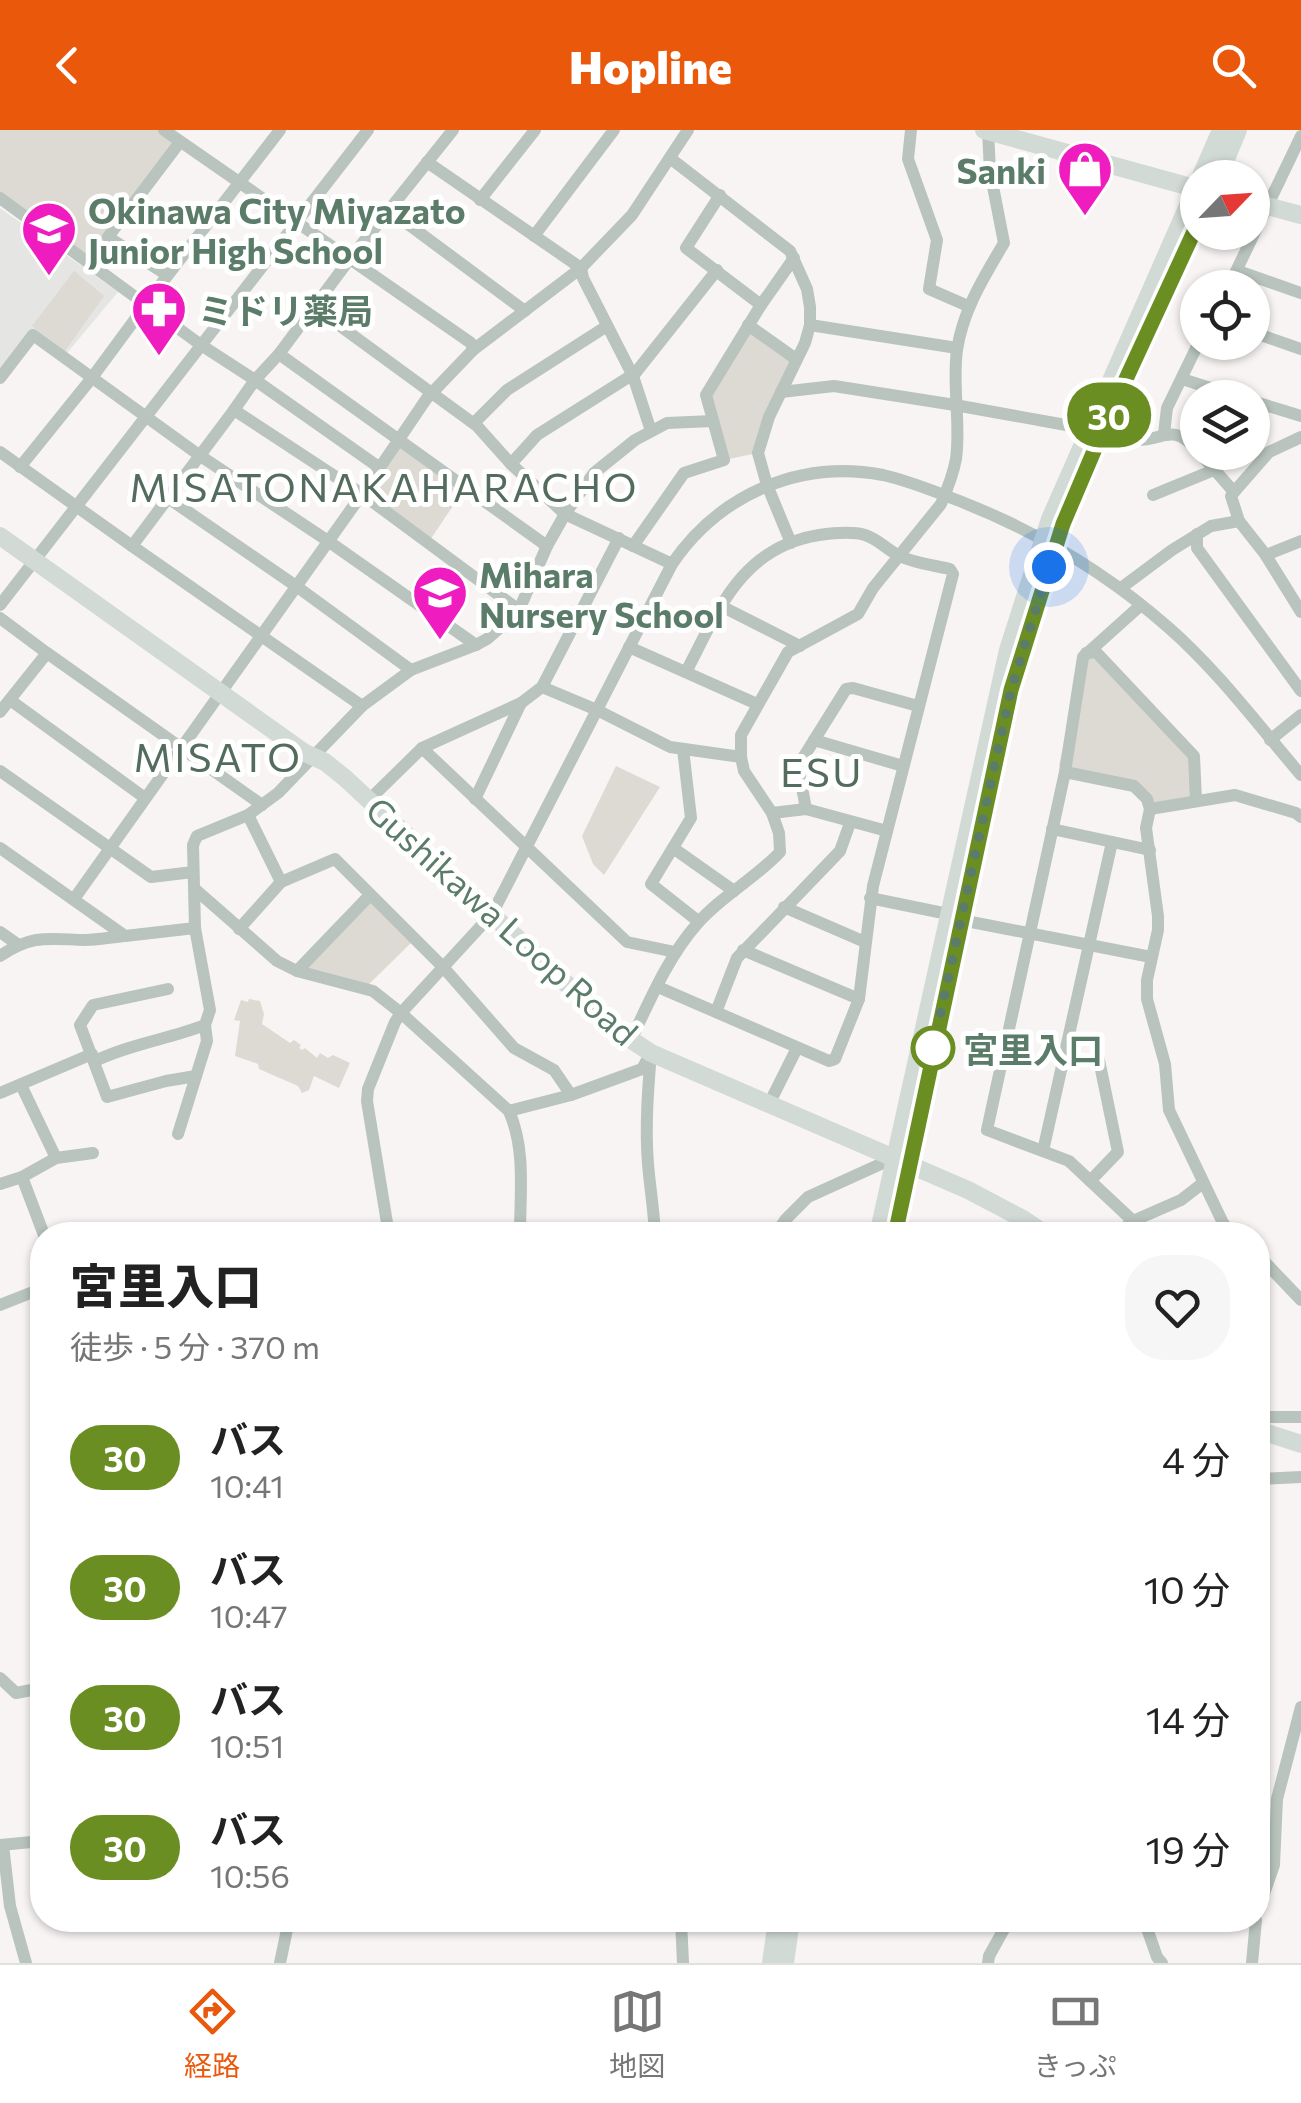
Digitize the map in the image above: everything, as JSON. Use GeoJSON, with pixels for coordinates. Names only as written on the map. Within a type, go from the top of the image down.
{"type":"FeatureCollection","features":[{"type":"Feature","properties":{"kind":"main road"},"geometry":{"type":"LineString","coordinates":[[1208,160],[1221,130]]}},
{"type":"Feature","properties":{"kind":"main road"},"geometry":{"type":"LineString","coordinates":[[1226,160],[1238,130]]}},
{"type":"Feature","properties":{"kind":"main road"},"geometry":{"type":"LineString","coordinates":[[986,131],[1180,180]]}},
{"type":"Feature","properties":{"kind":"main road"},"geometry":{"type":"LineString","coordinates":[[1270,207],[1301,215]]}},
{"type":"Feature","properties":{"kind":"main road"},"geometry":{"type":"LineString","coordinates":[[882,1222],[901,1162],[955,917],[1049,543],[1180,227]]}},
{"type":"Feature","properties":{"kind":"main road"},"geometry":{"type":"LineString","coordinates":[[1094,430],[1184,250]]}},
{"type":"Feature","properties":{"kind":"main road","name":"Gushikawa Loop Road"},"geometry":{"type":"LineString","coordinates":[[0,536],[304,753],[345,778],[631,1040],[968,1190],[1027,1222]]}},
{"type":"Feature","properties":{"kind":"main road"},"geometry":{"type":"LineString","coordinates":[[896,1222],[901,1162]]}},
{"type":"Feature","properties":{"kind":"main road"},"geometry":{"type":"LineString","coordinates":[[1270,1433],[1301,1444]]}},
{"type":"Feature","properties":{"kind":"main road"},"geometry":{"type":"LineString","coordinates":[[771,1963],[775,1932]]}},
{"type":"Feature","properties":{"kind":"main road"},"geometry":{"type":"LineString","coordinates":[[785,1963],[789,1932]]}},
{"type":"Feature","properties":{"kind":"street"},"geometry":{"type":"LineString","coordinates":[[164,130],[471,343],[474,350]]}},
{"type":"Feature","properties":{"kind":"street"},"geometry":{"type":"LineString","coordinates":[[0,605],[368,130]]}},
{"type":"Feature","properties":{"kind":"street"},"geometry":{"type":"LineString","coordinates":[[132,546],[255,380],[452,130]]}},
{"type":"Feature","properties":{"kind":"street"},"geometry":{"type":"LineString","coordinates":[[480,200],[535,130]]}},
{"type":"Feature","properties":{"kind":"street"},"geometry":{"type":"LineString","coordinates":[[534,236],[614,130]]}},
{"type":"Feature","properties":{"kind":"street"},"geometry":{"type":"LineString","coordinates":[[74,899],[433,392],[474,350],[581,268],[632,215],[688,130]]}},
{"type":"Feature","properties":{"kind":"street"},"geometry":{"type":"LineString","coordinates":[[912,130],[908,159],[937,240],[929,289],[968,306]]}},
{"type":"Feature","properties":{"kind":"street"},"geometry":{"type":"LineString","coordinates":[[20,467],[91,379],[276,131]]}},
{"type":"Feature","properties":{"kind":"street"},"geometry":{"type":"LineString","coordinates":[[631,1040],[675,952],[698,921],[780,852],[772,814],[744,771],[741,757],[741,735],[757,704],[788,652],[858,614],[945,496],[956,456],[958,348],[968,306],[1004,242],[986,131]]}},
{"type":"Feature","properties":{"kind":"street"},"geometry":{"type":"LineString","coordinates":[[1270,188],[1300,140]]}},
{"type":"Feature","properties":{"kind":"street"},"geometry":{"type":"LineString","coordinates":[[167,276],[108,237],[180,142]]}},
{"type":"Feature","properties":{"kind":"street"},"geometry":{"type":"LineString","coordinates":[[670,158],[790,251],[806,289],[810,325],[805,343],[768,418],[758,453],[791,543]]}},
{"type":"Feature","properties":{"kind":"street"},"geometry":{"type":"LineString","coordinates":[[427,162],[581,268],[632,376],[651,431]]}},
{"type":"Feature","properties":{"kind":"street"},"geometry":{"type":"LineString","coordinates":[[720,195],[686,248],[761,304]]}},
{"type":"Feature","properties":{"kind":"street"},"geometry":{"type":"LineString","coordinates":[[0,198],[200,344],[380,468]]}},
{"type":"Feature","properties":{"kind":"street"},"geometry":{"type":"LineString","coordinates":[[389,210],[525,311]]}},
{"type":"Feature","properties":{"kind":"street"},"geometry":{"type":"LineString","coordinates":[[1238,270],[1245,250]]}},
{"type":"Feature","properties":{"kind":"street"},"geometry":{"type":"LineString","coordinates":[[633,546],[684,473],[724,460],[706,395],[794,258]]}},
{"type":"Feature","properties":{"kind":"street"},"geometry":{"type":"LineString","coordinates":[[512,464],[537,435],[632,376],[716,270]]}},
{"type":"Feature","properties":{"kind":"street"},"geometry":{"type":"LineString","coordinates":[[1270,282],[1301,293]]}},
{"type":"Feature","properties":{"kind":"street"},"geometry":{"type":"LineString","coordinates":[[314,307],[474,423],[564,514],[672,564]]}},
{"type":"Feature","properties":{"kind":"street"},"geometry":{"type":"LineString","coordinates":[[748,325],[796,359]]}},
{"type":"Feature","properties":{"kind":"street"},"geometry":{"type":"LineString","coordinates":[[810,325],[958,348]]}},
{"type":"Feature","properties":{"kind":"street"},"geometry":{"type":"LineString","coordinates":[[474,423],[507,390],[607,326]]}},
{"type":"Feature","properties":{"kind":"street"},"geometry":{"type":"LineString","coordinates":[[0,378],[33,336],[476,645]]}},
{"type":"Feature","properties":{"kind":"street"},"geometry":{"type":"LineString","coordinates":[[1270,338],[1301,349]]}},
{"type":"Feature","properties":{"kind":"street"},"geometry":{"type":"LineString","coordinates":[[279,354],[547,546]]}},
{"type":"Feature","properties":{"kind":"street"},"geometry":{"type":"LineString","coordinates":[[1164,434],[1167,408],[1191,360]]}},
{"type":"Feature","properties":{"kind":"street"},"geometry":{"type":"LineString","coordinates":[[781,392],[834,386],[1135,440],[1164,434],[1180,436]]}},
{"type":"Feature","properties":{"kind":"street"},"geometry":{"type":"LineString","coordinates":[[1270,407],[1301,416]]}},
{"type":"Feature","properties":{"kind":"street"},"geometry":{"type":"LineString","coordinates":[[234,410],[362,494],[519,610]]}},
{"type":"Feature","properties":{"kind":"street"},"geometry":{"type":"LineString","coordinates":[[178,1134],[207,1041],[205,1025],[210,1010],[195,928],[193,845],[197,836],[248,815],[278,793],[362,706],[411,670],[487,639],[519,610],[564,514],[594,473],[634,440],[667,422],[713,420]]}},
{"type":"Feature","properties":{"kind":"street"},"geometry":{"type":"LineString","coordinates":[[1301,437],[1269,452],[1232,496],[1239,520],[1301,612]]}},
{"type":"Feature","properties":{"kind":"street"},"geometry":{"type":"LineString","coordinates":[[0,452],[362,706]]}},
{"type":"Feature","properties":{"kind":"street"},"geometry":{"type":"LineString","coordinates":[[1153,495],[1214,470],[1234,492]]}},
{"type":"Feature","properties":{"kind":"street"},"geometry":{"type":"LineString","coordinates":[[386,1222],[367,1101],[368,1090],[401,1013],[492,914],[672,564],[693,536],[742,497],[805,474],[842,471],[883,476],[993,515],[1049,543],[1121,588],[1192,649],[1301,775]]}},
{"type":"Feature","properties":{"kind":"street"},"geometry":{"type":"LineString","coordinates":[[168,498],[411,670]]}},
{"type":"Feature","properties":{"kind":"street"},"geometry":{"type":"LineString","coordinates":[[1121,588],[1196,534],[1239,520]]}},
{"type":"Feature","properties":{"kind":"street"},"geometry":{"type":"LineString","coordinates":[[658,987],[797,1048],[830,1061],[835,1059],[859,1000],[870,898],[953,574],[950,569],[900,556],[874,539],[852,533],[810,536],[744,572],[686,672]]}},
{"type":"Feature","properties":{"kind":"street"},"geometry":{"type":"LineString","coordinates":[[1196,534],[1197,548],[1301,691]]}},
{"type":"Feature","properties":{"kind":"street"},"geometry":{"type":"LineString","coordinates":[[370,800],[422,748],[521,703],[542,687],[619,538]]}},
{"type":"Feature","properties":{"kind":"street"},"geometry":{"type":"LineString","coordinates":[[1266,556],[1301,542]]}},
{"type":"Feature","properties":{"kind":"street"},"geometry":{"type":"LineString","coordinates":[[1141,605],[1083,657],[1065,772],[988,1130],[1069,1161],[1133,1221],[1181,1200],[1203,1183]]}},
{"type":"Feature","properties":{"kind":"street"},"geometry":{"type":"LineString","coordinates":[[721,606],[800,646]]}},
{"type":"Feature","properties":{"kind":"street"},"geometry":{"type":"LineString","coordinates":[[0,618],[262,805]]}},
{"type":"Feature","properties":{"kind":"street"},"geometry":{"type":"LineString","coordinates":[[629,647],[757,704]]}},
{"type":"Feature","properties":{"kind":"street"},"geometry":{"type":"LineString","coordinates":[[0,712],[47,652]]}},
{"type":"Feature","properties":{"kind":"street"},"geometry":{"type":"LineString","coordinates":[[1086,653],[1096,652],[1194,756],[1196,800]]}},
{"type":"Feature","properties":{"kind":"street"},"geometry":{"type":"LineString","coordinates":[[542,687],[670,747],[741,757]]}},
{"type":"Feature","properties":{"kind":"street"},"geometry":{"type":"LineString","coordinates":[[806,809],[798,766],[846,689],[918,706]]}},
{"type":"Feature","properties":{"kind":"street"},"geometry":{"type":"LineString","coordinates":[[10,700],[145,798]]}},
{"type":"Feature","properties":{"kind":"street"},"geometry":{"type":"LineString","coordinates":[[475,799],[521,703]]}},
{"type":"Feature","properties":{"kind":"street"},"geometry":{"type":"LineString","coordinates":[[1270,740],[1301,715]]}},
{"type":"Feature","properties":{"kind":"street"},"geometry":{"type":"LineString","coordinates":[[814,740],[904,766]]}},
{"type":"Feature","properties":{"kind":"street"},"geometry":{"type":"LineString","coordinates":[[422,748],[626,942],[675,952]]}},
{"type":"Feature","properties":{"kind":"street"},"geometry":{"type":"LineString","coordinates":[[682,748],[691,818],[651,884],[698,921]]}},
{"type":"Feature","properties":{"kind":"street"},"geometry":{"type":"LineString","coordinates":[[0,771],[152,878],[193,872]]}},
{"type":"Feature","properties":{"kind":"street"},"geometry":{"type":"LineString","coordinates":[[1065,772],[1134,786],[1150,808],[1146,828],[1158,930],[1146,980],[1147,998],[1166,1064],[1169,1110],[1222,1222]]}},
{"type":"Feature","properties":{"kind":"street"},"geometry":{"type":"LineString","coordinates":[[1150,808],[1235,795],[1299,813]]}},
{"type":"Feature","properties":{"kind":"street"},"geometry":{"type":"LineString","coordinates":[[772,814],[806,809],[887,831]]}},
{"type":"Feature","properties":{"kind":"street"},"geometry":{"type":"LineString","coordinates":[[248,815],[281,882]]}},
{"type":"Feature","properties":{"kind":"street"},"geometry":{"type":"LineString","coordinates":[[716,1012],[737,958],[840,851],[850,823]]}},
{"type":"Feature","properties":{"kind":"street"},"geometry":{"type":"LineString","coordinates":[[1052,829],[1150,850]]}},
{"type":"Feature","properties":{"kind":"street"},"geometry":{"type":"LineString","coordinates":[[1043,1151],[1112,842]]}},
{"type":"Feature","properties":{"kind":"street"},"geometry":{"type":"LineString","coordinates":[[0,848],[125,936]]}},
{"type":"Feature","properties":{"kind":"street"},"geometry":{"type":"LineString","coordinates":[[672,848],[734,891]]}},
{"type":"Feature","properties":{"kind":"street"},"geometry":{"type":"LineString","coordinates":[[238,929],[281,882],[335,859],[443,967],[514,1048],[554,1070],[571,1095]]}},
{"type":"Feature","properties":{"kind":"street"},"geometry":{"type":"LineString","coordinates":[[196,890],[277,961],[297,971],[365,988],[401,1013],[509,1111],[521,1151],[520,1222]]}},
{"type":"Feature","properties":{"kind":"street"},"geometry":{"type":"LineString","coordinates":[[297,971],[370,895]]}},
{"type":"Feature","properties":{"kind":"street"},"geometry":{"type":"LineString","coordinates":[[870,898],[1151,957]]}},
{"type":"Feature","properties":{"kind":"street"},"geometry":{"type":"LineString","coordinates":[[784,907],[866,942]]}},
{"type":"Feature","properties":{"kind":"street"},"geometry":{"type":"LineString","coordinates":[[0,956],[17,944],[47,937],[89,940],[195,928]]}},
{"type":"Feature","properties":{"kind":"street"},"geometry":{"type":"LineString","coordinates":[[0,932],[17,944]]}},
{"type":"Feature","properties":{"kind":"street"},"geometry":{"type":"LineString","coordinates":[[743,950],[859,1000]]}},
{"type":"Feature","properties":{"kind":"street"},"geometry":{"type":"LineString","coordinates":[[168,989],[93,1005],[80,1024],[107,1097],[196,1076]]}},
{"type":"Feature","properties":{"kind":"street"},"geometry":{"type":"LineString","coordinates":[[0,1093],[94,1058],[205,1025]]}},
{"type":"Feature","properties":{"kind":"street"},"geometry":{"type":"LineString","coordinates":[[769,1104],[797,1048]]}},
{"type":"Feature","properties":{"kind":"street"},"geometry":{"type":"LineString","coordinates":[[509,1111],[571,1095],[642,1069],[651,1052]]}},
{"type":"Feature","properties":{"kind":"street"},"geometry":{"type":"LineString","coordinates":[[651,1052],[648,1164],[654,1222]]}},
{"type":"Feature","properties":{"kind":"street"},"geometry":{"type":"LineString","coordinates":[[1064,1058],[1099,1060],[1103,1078],[1118,1152],[1090,1181]]}},
{"type":"Feature","properties":{"kind":"street"},"geometry":{"type":"LineString","coordinates":[[22,1085],[56,1158]]}},
{"type":"Feature","properties":{"kind":"street"},"geometry":{"type":"LineString","coordinates":[[0,1184],[56,1158],[94,1153]]}},
{"type":"Feature","properties":{"kind":"street"},"geometry":{"type":"LineString","coordinates":[[784,1222],[808,1197],[901,1162]]}},
{"type":"Feature","properties":{"kind":"street"},"geometry":{"type":"LineString","coordinates":[[22,1177],[39,1222]]}},
{"type":"Feature","properties":{"kind":"street"},"geometry":{"type":"LineString","coordinates":[[1270,1268],[1301,1300]]}},
{"type":"Feature","properties":{"kind":"street"},"geometry":{"type":"LineString","coordinates":[[0,1305],[30,1293]]}},
{"type":"Feature","properties":{"kind":"street"},"geometry":{"type":"LineString","coordinates":[[1270,1417],[1301,1417]]}},
{"type":"Feature","properties":{"kind":"street"},"geometry":{"type":"LineString","coordinates":[[1270,1479],[1301,1477]]}},
{"type":"Feature","properties":{"kind":"street"},"geometry":{"type":"LineString","coordinates":[[0,1678],[16,1693],[30,1690]]}},
{"type":"Feature","properties":{"kind":"street"},"geometry":{"type":"LineString","coordinates":[[1270,1876],[1277,1799],[1301,1707]]}},
{"type":"Feature","properties":{"kind":"street"},"geometry":{"type":"LineString","coordinates":[[26,1963],[10,1906],[2,1845],[30,1842]]}},
{"type":"Feature","properties":{"kind":"street"},"geometry":{"type":"LineString","coordinates":[[280,1963],[286,1932]]}},
{"type":"Feature","properties":{"kind":"street"},"geometry":{"type":"LineString","coordinates":[[682,1932],[682,1963]]}},
{"type":"Feature","properties":{"kind":"street"},"geometry":{"type":"LineString","coordinates":[[988,1963],[1002,1932]]}},
{"type":"Feature","properties":{"kind":"street"},"geometry":{"type":"LineString","coordinates":[[1148,1932],[1162,1963]]}},
{"type":"Feature","properties":{"kind":"street"},"geometry":{"type":"LineString","coordinates":[[1252,1963],[1255,1932]]}},
{"type":"Feature","properties":{"kind":"shaded area"},"geometry":{"type":"Polygon","coordinates":[[[0,130],[164,130],[180,142],[87,261],[0,198],[0,130]]]}},
{"type":"Feature","properties":{"kind":"shaded area","name":"Okinawa City Miyazato Junior High School"},"geometry":{"type":"Polygon","coordinates":[[[0,208],[118,292],[67,353],[32,329],[0,369],[0,208]]]}},
{"type":"Feature","properties":{"kind":"shaded area"},"geometry":{"type":"Polygon","coordinates":[[[74,271],[104,296],[65,351],[32,326],[74,271]]]}},
{"type":"Feature","properties":{"kind":"shaded area"},"geometry":{"type":"Polygon","coordinates":[[[748,325],[796,359],[758,453],[724,460],[706,395],[748,325]]]}},
{"type":"Feature","properties":{"kind":"shaded area"},"geometry":{"type":"Polygon","coordinates":[[[399,441],[465,488],[428,543],[362,494],[399,441]]]}},
{"type":"Feature","properties":{"kind":"shaded area"},"geometry":{"type":"Polygon","coordinates":[[[1096,652],[1195,759],[1196,801],[1150,808],[1133,787],[1059,766],[1082,658],[1096,652]]]}},
{"type":"Feature","properties":{"kind":"shaded area"},"geometry":{"type":"Polygon","coordinates":[[[616,766],[660,787],[604,875],[593,864],[582,836],[616,766]]]}},
{"type":"Feature","properties":{"kind":"shaded area"},"geometry":{"type":"Polygon","coordinates":[[[370,895],[415,939],[365,988],[297,971],[370,895]]]}},
{"type":"Feature","properties":{"kind":"shaded area"},"geometry":{"type":"Polygon","coordinates":[[[241,1000],[260,1001],[262,1024],[290,1043],[294,1040],[301,1045],[299,1048],[317,1058],[320,1053],[350,1063],[339,1088],[314,1076],[309,1090],[302,1093],[298,1086],[235,1056],[240,1021],[234,1020],[241,1000]]]}},
{"type":"Feature","properties":{"kind":"bus line","name":"30"},"geometry":{"type":"LineString","coordinates":[[898,1222],[1011,690],[1063,524],[1186,250]]}},
{"type":"Feature","properties":{"kind":"place","name":"Sanki"},"geometry":{"type":"Point","coordinates":[1085,218]}},
{"type":"Feature","properties":{"kind":"place","name":"Okinawa City Miyazato Junior High School"},"geometry":{"type":"Point","coordinates":[49,278]}},
{"type":"Feature","properties":{"kind":"place","name":"ミドリ薬局"},"geometry":{"type":"Point","coordinates":[159,358]}},
{"type":"Feature","properties":{"kind":"place","name":"Mihara Nursery School"},"geometry":{"type":"Point","coordinates":[440,642]}},
{"type":"Feature","properties":{"kind":"place","name":"宮里入口"},"geometry":{"type":"Point","coordinates":[933,1048]}},
{"type":"Feature","properties":{"kind":"district","name":"MISATONAKAHARACHO"},"geometry":{"type":"Point","coordinates":[384,485]}},
{"type":"Feature","properties":{"kind":"district","name":"MISATO"},"geometry":{"type":"Point","coordinates":[218,755]}},
{"type":"Feature","properties":{"kind":"district","name":"ESU"},"geometry":{"type":"Point","coordinates":[822,770]}},
{"type":"Feature","properties":{"kind":"route"},"geometry":{"type":"LineString","coordinates":[[933,1048],[1011,690],[1049,567]]}}]}
